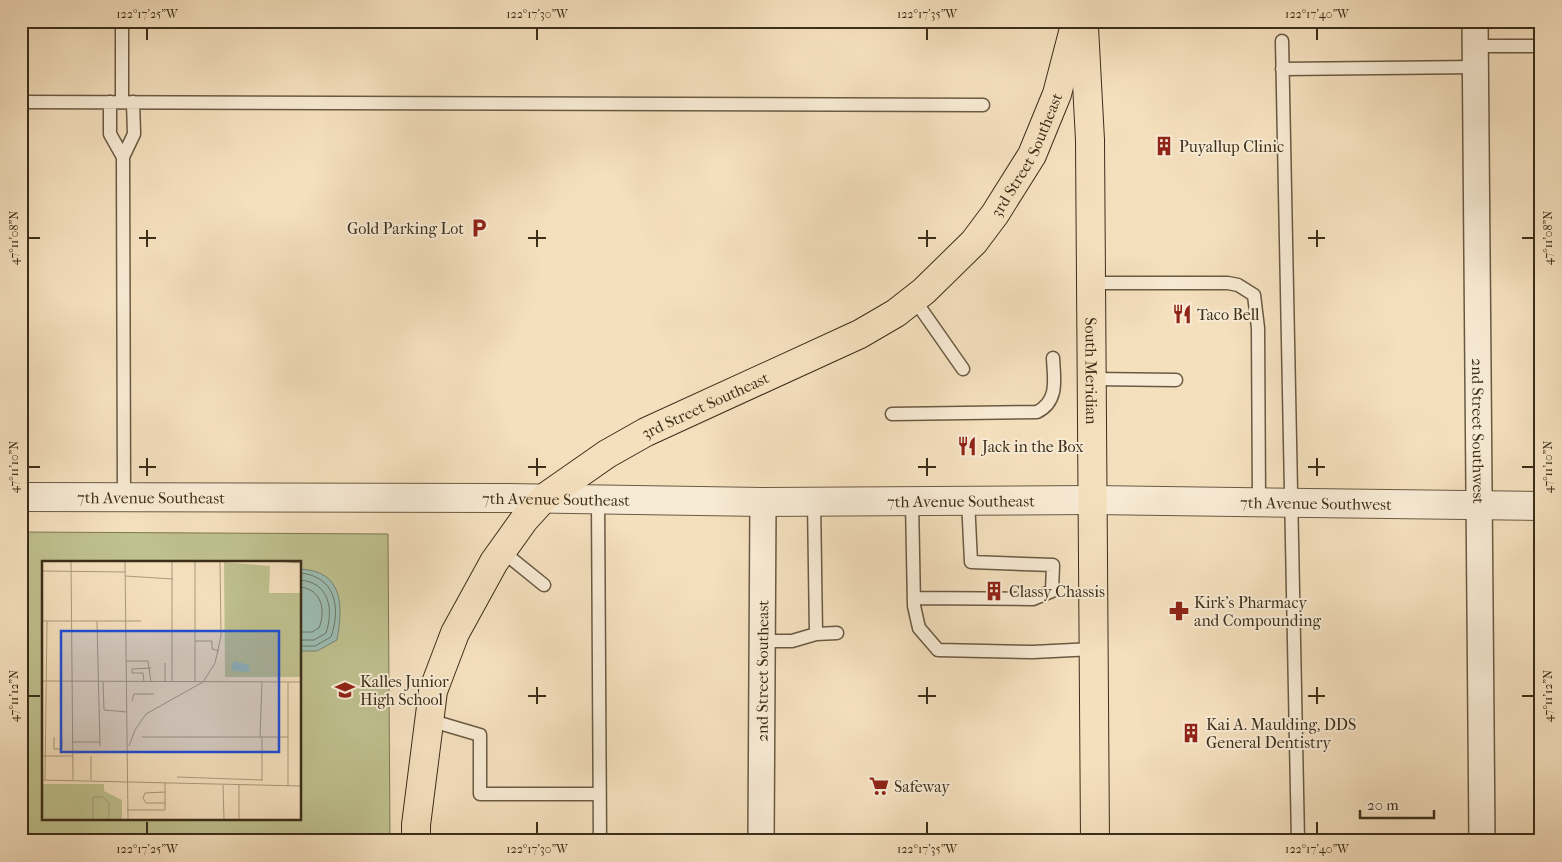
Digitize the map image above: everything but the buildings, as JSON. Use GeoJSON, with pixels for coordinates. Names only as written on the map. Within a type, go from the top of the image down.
{"type":"FeatureCollection","features":[{"type":"Feature","properties":{"kind":"main road","name":"3rd Street Southeast"},"geometry":{"type":"LineString","coordinates":[[416,841],[416,825],[433,691],[455,633],[502,551],[524,520],[544,498],[607,454],[646,432],[860,334],[896,313],[950,267],[974,242],[1014,185],[1032,155],[1049,116],[1066,64],[1076,21]]}},
{"type":"Feature","properties":{"kind":"main road","name":"South Meridian"},"geometry":{"type":"LineString","coordinates":[[1084,21],[1090,140],[1095,841]]}},
{"type":"Feature","properties":{"kind":"street","name":"2nd Street Southwest"},"geometry":{"type":"LineString","coordinates":[[1475,45],[1482,841]]}},
{"type":"Feature","properties":{"kind":"street","name":"7th Avenue Southeast"},"geometry":{"type":"LineString","coordinates":[[21,497],[544,498],[762,502],[1092,500]]}},
{"type":"Feature","properties":{"kind":"street","name":"7th Avenue Southwest"},"geometry":{"type":"LineString","coordinates":[[1092,500],[1541,506]]}},
{"type":"Feature","properties":{"kind":"street","name":"2nd Street Southeast"},"geometry":{"type":"LineString","coordinates":[[762,502],[762,841]]}},
{"type":"Feature","properties":{"kind":"lane"},"geometry":{"type":"LineString","coordinates":[[122,21],[122,102],[134,134],[122,158]]}},
{"type":"Feature","properties":{"kind":"lane"},"geometry":{"type":"LineString","coordinates":[[1282,41],[1298,841]]}},
{"type":"Feature","properties":{"kind":"lane"},"geometry":{"type":"LineString","coordinates":[[1282,69],[1475,45],[1541,46]]}},
{"type":"Feature","properties":{"kind":"lane"},"geometry":{"type":"LineString","coordinates":[[21,102],[982,105]]}},
{"type":"Feature","properties":{"kind":"lane"},"geometry":{"type":"LineString","coordinates":[[122,102],[110,134],[122,158],[124,497]]}},
{"type":"Feature","properties":{"kind":"lane"},"geometry":{"type":"LineString","coordinates":[[1090,283],[1210,282],[1238,286],[1254,295],[1257,304],[1259,380],[1259,502]]}},
{"type":"Feature","properties":{"kind":"lane"},"geometry":{"type":"LineString","coordinates":[[914,299],[963,369]]}},
{"type":"Feature","properties":{"kind":"lane"},"geometry":{"type":"LineString","coordinates":[[892,414],[1038,412],[1049,404],[1053,395],[1053,358]]}},
{"type":"Feature","properties":{"kind":"lane"},"geometry":{"type":"LineString","coordinates":[[1092,379],[1176,380]]}},
{"type":"Feature","properties":{"kind":"lane"},"geometry":{"type":"LineString","coordinates":[[598,499],[600,841]]}},
{"type":"Feature","properties":{"kind":"lane"},"geometry":{"type":"LineString","coordinates":[[914,598],[1033,599],[1052,591],[1053,565],[971,562],[968,500]]}},
{"type":"Feature","properties":{"kind":"lane"},"geometry":{"type":"LineString","coordinates":[[814,501],[816,634]]}},
{"type":"Feature","properties":{"kind":"lane"},"geometry":{"type":"LineString","coordinates":[[912,501],[914,598],[919,628],[938,650],[1033,652],[1093,649]]}},
{"type":"Feature","properties":{"kind":"lane"},"geometry":{"type":"LineString","coordinates":[[502,551],[544,585]]}},
{"type":"Feature","properties":{"kind":"lane"},"geometry":{"type":"LineString","coordinates":[[762,641],[792,642],[816,634],[837,633]]}},
{"type":"Feature","properties":{"kind":"lane"},"geometry":{"type":"LineString","coordinates":[[430,720],[480,735],[480,794],[599,794]]}},
{"type":"Feature","properties":{"kind":"green space","name":"Kalles Junior High School"},"geometry":{"type":"Polygon","coordinates":[[[21,532],[388,534],[390,841],[21,841],[21,532]]]}},
{"type":"Feature","properties":{"kind":"water"},"geometry":{"type":"Polygon","coordinates":[[[301,569],[314,571],[325,576],[333,583],[340,603],[337,640],[317,651],[301,651],[301,569]]]}},
{"type":"Feature","properties":{"kind":"place","name":"Puyallup Clinic"},"geometry":{"type":"Point","coordinates":[1164,146]}},
{"type":"Feature","properties":{"kind":"place","name":"Gold Parking Lot"},"geometry":{"type":"Point","coordinates":[479,228]}},
{"type":"Feature","properties":{"kind":"place","name":"Taco Bell"},"geometry":{"type":"Point","coordinates":[1182,314]}},
{"type":"Feature","properties":{"kind":"place","name":"Jack in the Box"},"geometry":{"type":"Point","coordinates":[967,446]}},
{"type":"Feature","properties":{"kind":"place","name":"Classy Chassis"},"geometry":{"type":"Point","coordinates":[994,591]}},
{"type":"Feature","properties":{"kind":"place","name":"Kirk's Pharmacy and Compounding"},"geometry":{"type":"Point","coordinates":[1179,611]}},
{"type":"Feature","properties":{"kind":"place","name":"Kalles Junior High School"},"geometry":{"type":"Point","coordinates":[345,690]}},
{"type":"Feature","properties":{"kind":"place","name":"Kai A. Maulding, DDS General Dentistry"},"geometry":{"type":"Point","coordinates":[1191,733]}},
{"type":"Feature","properties":{"kind":"place","name":"Safeway"},"geometry":{"type":"Point","coordinates":[879,786]}}]}
